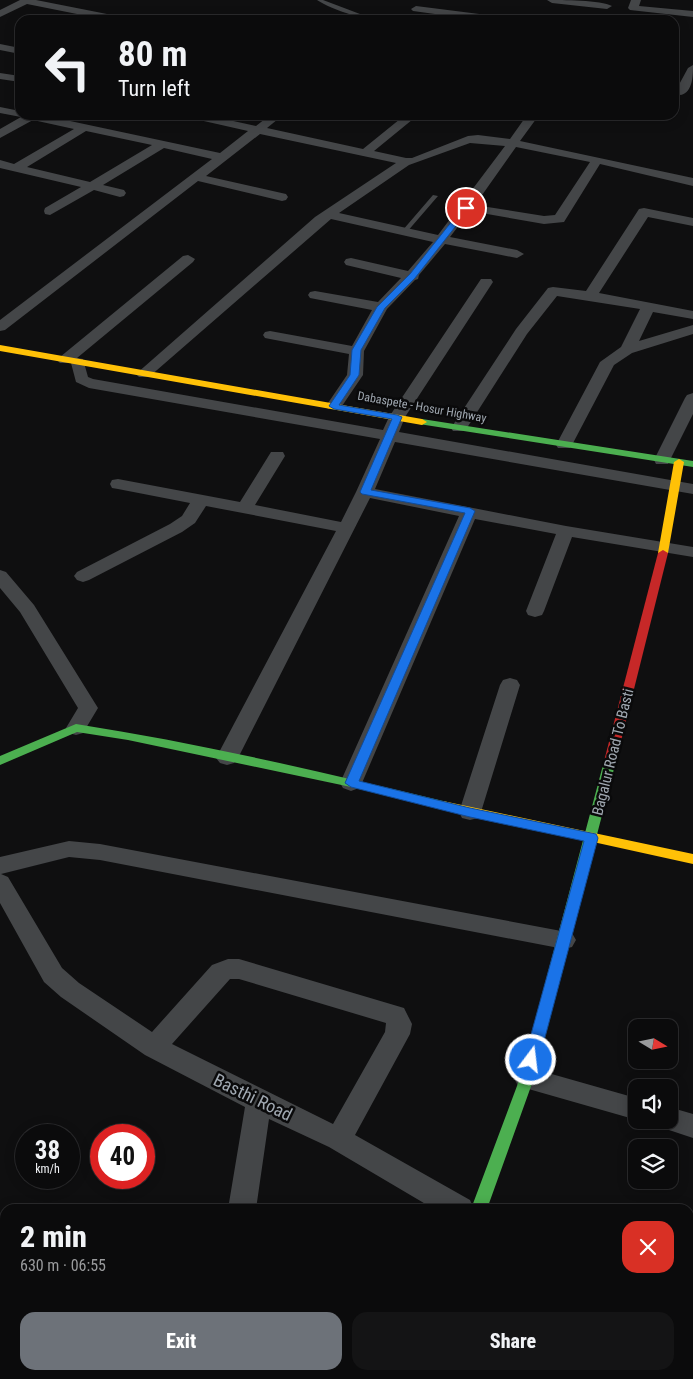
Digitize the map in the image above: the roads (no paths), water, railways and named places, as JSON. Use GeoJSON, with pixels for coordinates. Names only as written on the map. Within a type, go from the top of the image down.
{"type":"FeatureCollection","features":[{"type":"Feature","properties":{"kind":"main road","name":"Dabaspete - Hosur Highway"},"geometry":{"type":"LineString","coordinates":[[0,348],[459,428],[693,464]]}},
{"type":"Feature","properties":{"kind":"main road","name":"Bagalur Road To Basti"},"geometry":{"type":"LineString","coordinates":[[480,1204],[527,1078],[592,838],[664,548],[679,462]]}},
{"type":"Feature","properties":{"kind":"main road"},"geometry":{"type":"LineString","coordinates":[[0,761],[76,728],[128,736],[351,783],[470,812],[693,859]]}},
{"type":"Feature","properties":{"kind":"street"},"geometry":{"type":"LineString","coordinates":[[427,0],[412,12],[446,15]]}},
{"type":"Feature","properties":{"kind":"street"},"geometry":{"type":"LineString","coordinates":[[552,0],[607,6]]}},
{"type":"Feature","properties":{"kind":"street"},"geometry":{"type":"LineString","coordinates":[[636,0],[632,8],[693,14]]}},
{"type":"Feature","properties":{"kind":"street"},"geometry":{"type":"LineString","coordinates":[[0,14],[27,1],[97,15]]}},
{"type":"Feature","properties":{"kind":"street"},"geometry":{"type":"LineString","coordinates":[[653,15],[656,10]]}},
{"type":"Feature","properties":{"kind":"street"},"geometry":{"type":"LineString","coordinates":[[0,47],[15,50]]}},
{"type":"Feature","properties":{"kind":"street"},"geometry":{"type":"LineString","coordinates":[[679,89],[693,68]]}},
{"type":"Feature","properties":{"kind":"street"},"geometry":{"type":"LineString","coordinates":[[0,76],[15,78]]}},
{"type":"Feature","properties":{"kind":"street"},"geometry":{"type":"LineString","coordinates":[[679,92],[693,94]]}},
{"type":"Feature","properties":{"kind":"street"},"geometry":{"type":"LineString","coordinates":[[0,110],[15,113]]}},
{"type":"Feature","properties":{"kind":"street"},"geometry":{"type":"LineString","coordinates":[[0,134],[21,120]]}},
{"type":"Feature","properties":{"kind":"street"},"geometry":{"type":"LineString","coordinates":[[50,120],[222,157]]}},
{"type":"Feature","properties":{"kind":"street"},"geometry":{"type":"LineString","coordinates":[[213,120],[406,162],[414,161],[474,139],[512,143],[693,182]]}},
{"type":"Feature","properties":{"kind":"street"},"geometry":{"type":"LineString","coordinates":[[0,327],[271,120]]}},
{"type":"Feature","properties":{"kind":"street"},"geometry":{"type":"LineString","coordinates":[[365,153],[406,120]]}},
{"type":"Feature","properties":{"kind":"street"},"geometry":{"type":"LineString","coordinates":[[334,406],[355,375],[356,350],[382,307],[413,276],[466,208],[529,120]]}},
{"type":"Feature","properties":{"kind":"street"},"geometry":{"type":"LineString","coordinates":[[16,168],[84,128]]}},
{"type":"Feature","properties":{"kind":"street"},"geometry":{"type":"LineString","coordinates":[[50,211],[161,145]]}},
{"type":"Feature","properties":{"kind":"street"},"geometry":{"type":"LineString","coordinates":[[466,208],[544,220],[559,219],[597,160]]}},
{"type":"Feature","properties":{"kind":"street"},"geometry":{"type":"LineString","coordinates":[[144,374],[328,214],[406,162]]}},
{"type":"Feature","properties":{"kind":"street"},"geometry":{"type":"LineString","coordinates":[[0,164],[120,193]]}},
{"type":"Feature","properties":{"kind":"street"},"geometry":{"type":"LineString","coordinates":[[196,177],[282,197]]}},
{"type":"Feature","properties":{"kind":"street"},"geometry":{"type":"LineString","coordinates":[[590,296],[644,212],[693,222]]}},
{"type":"Feature","properties":{"kind":"street"},"geometry":{"type":"LineString","coordinates":[[328,214],[404,232],[517,254]]}},
{"type":"Feature","properties":{"kind":"street"},"geometry":{"type":"LineString","coordinates":[[188,259],[71,361],[81,379],[89,383],[389,437],[693,489]]}},
{"type":"Feature","properties":{"kind":"street"},"geometry":{"type":"LineString","coordinates":[[351,262],[413,276]]}},
{"type":"Feature","properties":{"kind":"street"},"geometry":{"type":"LineString","coordinates":[[227,758],[365,492],[397,417],[486,282]]}},
{"type":"Feature","properties":{"kind":"street"},"geometry":{"type":"LineString","coordinates":[[459,428],[521,332],[552,291],[693,315]]}},
{"type":"Feature","properties":{"kind":"street"},"geometry":{"type":"LineString","coordinates":[[315,295],[382,307]]}},
{"type":"Feature","properties":{"kind":"street"},"geometry":{"type":"LineString","coordinates":[[627,350],[648,308]]}},
{"type":"Feature","properties":{"kind":"street"},"geometry":{"type":"LineString","coordinates":[[564,445],[608,362],[627,350],[693,329]]}},
{"type":"Feature","properties":{"kind":"street"},"geometry":{"type":"LineString","coordinates":[[270,335],[356,350]]}},
{"type":"Feature","properties":{"kind":"street"},"geometry":{"type":"LineString","coordinates":[[662,460],[693,398]]}},
{"type":"Feature","properties":{"kind":"street"},"geometry":{"type":"LineString","coordinates":[[244,509],[277,456]]}},
{"type":"Feature","properties":{"kind":"street"},"geometry":{"type":"LineString","coordinates":[[118,484],[346,528]]}},
{"type":"Feature","properties":{"kind":"street"},"geometry":{"type":"LineString","coordinates":[[365,492],[566,531],[693,552]]}},
{"type":"Feature","properties":{"kind":"street"},"geometry":{"type":"LineString","coordinates":[[83,576],[176,528],[189,519],[201,500]]}},
{"type":"Feature","properties":{"kind":"street"},"geometry":{"type":"LineString","coordinates":[[351,783],[470,511]]}},
{"type":"Feature","properties":{"kind":"street"},"geometry":{"type":"LineString","coordinates":[[535,611],[566,531]]}},
{"type":"Feature","properties":{"kind":"street"},"geometry":{"type":"LineString","coordinates":[[0,576],[27,609],[88,708],[76,728]]}},
{"type":"Feature","properties":{"kind":"street"},"geometry":{"type":"LineString","coordinates":[[470,812],[510,685]]}},
{"type":"Feature","properties":{"kind":"street"},"geometry":{"type":"LineString","coordinates":[[0,866],[69,849],[100,852],[564,940]]}},
{"type":"Feature","properties":{"kind":"street","name":"Basthi Road"},"geometry":{"type":"LineString","coordinates":[[0,883],[53,975],[70,990],[154,1048],[338,1139],[451,1204]]}},
{"type":"Feature","properties":{"kind":"street"},"geometry":{"type":"LineString","coordinates":[[154,1048],[221,972],[228,969],[239,969],[396,1015],[400,1024],[397,1034],[338,1139]]}},
{"type":"Feature","properties":{"kind":"street"},"geometry":{"type":"LineString","coordinates":[[527,1078],[628,1107]]}},
{"type":"Feature","properties":{"kind":"street"},"geometry":{"type":"LineString","coordinates":[[243,1204],[259,1101]]}},
{"type":"Feature","properties":{"kind":"street"},"geometry":{"type":"LineString","coordinates":[[678,1122],[693,1126]]}},
{"type":"Feature","properties":{"kind":"lane"},"geometry":{"type":"LineString","coordinates":[[319,0],[359,15]]}},
{"type":"Feature","properties":{"kind":"lane"},"geometry":{"type":"LineString","coordinates":[[404,232],[434,196]]}}]}
